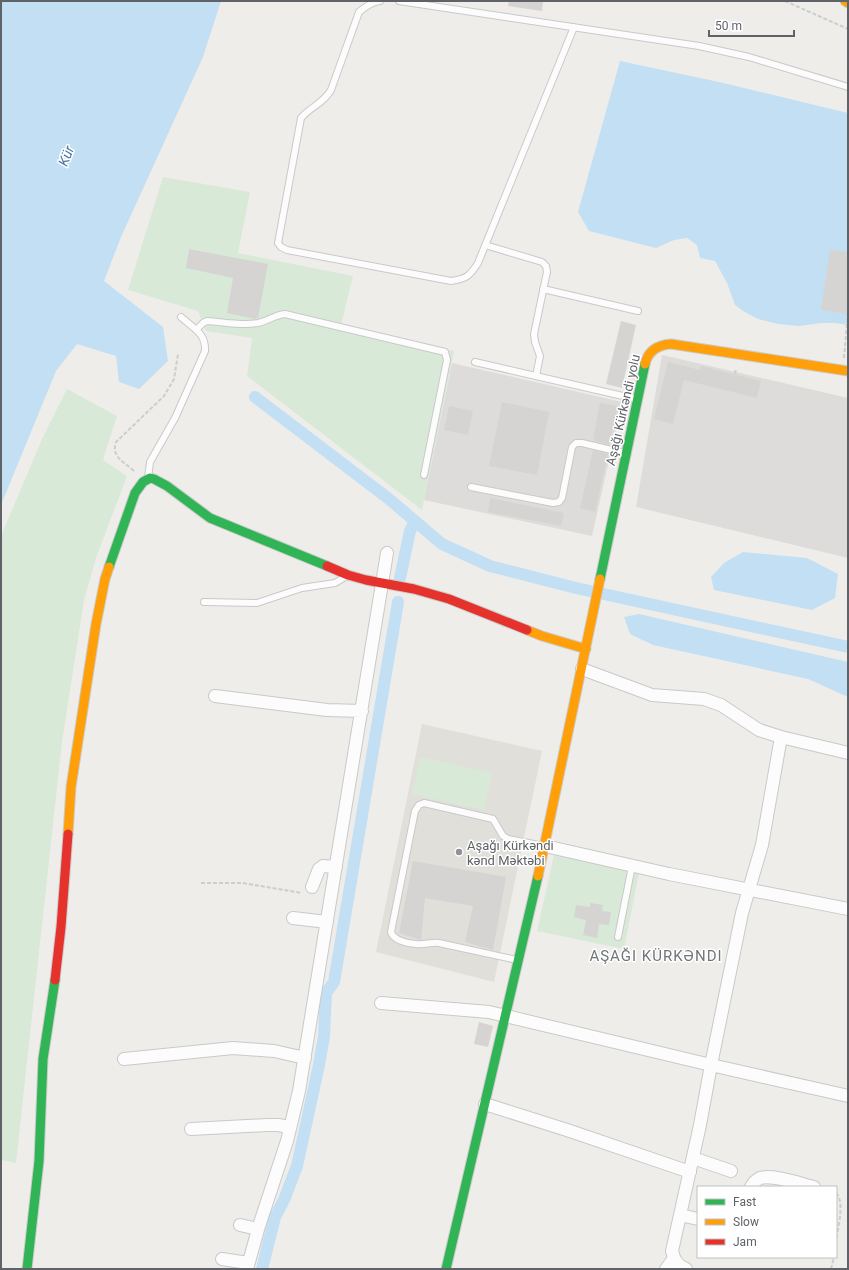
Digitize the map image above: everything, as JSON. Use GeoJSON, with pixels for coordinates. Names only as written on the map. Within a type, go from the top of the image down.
{"type":"FeatureCollection","features":[{"type":"Feature","properties":{"kind":"street"},"geometry":{"type":"LineString","coordinates":[[844,1],[848,3]]}},
{"type":"Feature","properties":{"kind":"street","name":"Aşağı Kürkəndi yolu"},"geometry":{"type":"LineString","coordinates":[[446,1269],[545,846],[646,358],[656,347],[663,344],[671,344],[845,371]]}},
{"type":"Feature","properties":{"kind":"street"},"geometry":{"type":"LineString","coordinates":[[27,1269],[39,1160],[43,1059],[55,982],[60,935],[71,787],[96,624],[105,579],[135,493],[146,479],[156,479],[210,518],[348,575],[414,589],[449,599],[542,636],[586,649]]}},
{"type":"Feature","properties":{"kind":"street"},"geometry":{"type":"LineString","coordinates":[[222,1259],[248,1266],[290,1127],[299,1091],[387,553]]}},
{"type":"Feature","properties":{"kind":"street"},"geometry":{"type":"LineString","coordinates":[[582,669],[652,695],[704,699],[720,705],[759,730],[781,737],[848,753]]}},
{"type":"Feature","properties":{"kind":"street"},"geometry":{"type":"LineString","coordinates":[[215,696],[327,710],[362,711]]}},
{"type":"Feature","properties":{"kind":"street"},"geometry":{"type":"LineString","coordinates":[[686,1269],[678,1265],[672,1251],[693,1158],[740,924],[748,890],[762,845],[781,737]]}},
{"type":"Feature","properties":{"kind":"street"},"geometry":{"type":"LineString","coordinates":[[545,846],[632,866],[848,909]]}},
{"type":"Feature","properties":{"kind":"street"},"geometry":{"type":"LineString","coordinates":[[310,891],[319,869],[327,865],[336,867]]}},
{"type":"Feature","properties":{"kind":"street"},"geometry":{"type":"LineString","coordinates":[[293,918],[327,922]]}},
{"type":"Feature","properties":{"kind":"street"},"geometry":{"type":"LineString","coordinates":[[381,1003],[478,1010],[711,1066],[848,1096]]}},
{"type":"Feature","properties":{"kind":"street"},"geometry":{"type":"LineString","coordinates":[[124,1059],[233,1048],[274,1051],[304,1058]]}},
{"type":"Feature","properties":{"kind":"street"},"geometry":{"type":"LineString","coordinates":[[485,1104],[690,1172]]}},
{"type":"Feature","properties":{"kind":"street"},"geometry":{"type":"LineString","coordinates":[[191,1130],[267,1125],[290,1127]]}},
{"type":"Feature","properties":{"kind":"street"},"geometry":{"type":"LineString","coordinates":[[693,1158],[731,1171]]}},
{"type":"Feature","properties":{"kind":"street"},"geometry":{"type":"LineString","coordinates":[[752,1186],[755,1181],[760,1178],[771,1177],[810,1186]]}},
{"type":"Feature","properties":{"kind":"street"},"geometry":{"type":"LineString","coordinates":[[680,1215],[697,1218]]}},
{"type":"Feature","properties":{"kind":"street"},"geometry":{"type":"LineString","coordinates":[[240,1225],[258,1229]]}},
{"type":"Feature","properties":{"kind":"street"},"geometry":{"type":"LineString","coordinates":[[666,1269],[674,1258]]}},
{"type":"Feature","properties":{"kind":"lane"},"geometry":{"type":"LineString","coordinates":[[380,1],[365,7],[359,12],[328,96],[306,111],[301,118],[278,243],[281,247],[287,250],[451,281],[461,280],[470,274],[478,262],[574,27]]}},
{"type":"Feature","properties":{"kind":"lane"},"geometry":{"type":"LineString","coordinates":[[399,1],[699,46],[742,55],[848,87]]}},
{"type":"Feature","properties":{"kind":"lane"},"geometry":{"type":"LineString","coordinates":[[485,245],[542,262],[546,266],[547,272],[534,334],[540,356],[536,376]]}},
{"type":"Feature","properties":{"kind":"lane"},"geometry":{"type":"LineString","coordinates":[[544,289],[638,311]]}},
{"type":"Feature","properties":{"kind":"lane"},"geometry":{"type":"LineString","coordinates":[[196,330],[207,321],[244,324],[256,323],[280,314],[285,314],[445,352],[447,360],[424,475]]}},
{"type":"Feature","properties":{"kind":"lane"},"geometry":{"type":"LineString","coordinates":[[146,479],[150,462],[175,418],[205,351],[205,342],[202,336],[181,317]]}},
{"type":"Feature","properties":{"kind":"lane"},"geometry":{"type":"LineString","coordinates":[[475,362],[638,400]]}},
{"type":"Feature","properties":{"kind":"lane"},"geometry":{"type":"LineString","coordinates":[[471,487],[553,503],[559,502],[562,498],[572,447],[576,443],[626,453]]}},
{"type":"Feature","properties":{"kind":"lane"},"geometry":{"type":"LineString","coordinates":[[204,602],[257,602],[302,588],[335,583],[348,575]]}},
{"type":"Feature","properties":{"kind":"lane"},"geometry":{"type":"LineString","coordinates":[[519,960],[439,943],[432,942],[414,945],[392,936],[391,932],[415,811],[419,805],[424,803],[493,819],[503,836],[508,839],[545,846]]}},
{"type":"Feature","properties":{"kind":"lane"},"geometry":{"type":"LineString","coordinates":[[618,937],[632,866]]}},
{"type":"Feature","properties":{"kind":"path"},"geometry":{"type":"LineString","coordinates":[[785,1],[848,29]]}},
{"type":"Feature","properties":{"kind":"path"},"geometry":{"type":"LineString","coordinates":[[845,371],[848,311]]}},
{"type":"Feature","properties":{"kind":"path"},"geometry":{"type":"LineString","coordinates":[[146,479],[116,455],[114,450],[116,442],[164,396],[174,379],[178,354]]}},
{"type":"Feature","properties":{"kind":"path"},"geometry":{"type":"LineString","coordinates":[[201,883],[243,883],[310,891]]}},
{"type":"Feature","properties":{"kind":"path"},"geometry":{"type":"LineString","coordinates":[[837,1194],[841,1202],[837,1232]]}},
{"type":"Feature","properties":{"kind":"path"},"geometry":{"type":"LineString","coordinates":[[831,1269],[834,1258]]}},
{"type":"Feature","properties":{"kind":"shaded area"},"geometry":{"type":"Polygon","coordinates":[[[662,355],[848,398],[848,558],[636,507],[662,355]]]}},
{"type":"Feature","properties":{"kind":"shaded area"},"geometry":{"type":"Polygon","coordinates":[[[452,363],[622,402],[592,536],[424,500],[452,363]]]}},
{"type":"Feature","properties":{"kind":"shaded area","name":"Aşağı Kürkəndi kənd Məktəbi"},"geometry":{"type":"Polygon","coordinates":[[[422,724],[542,751],[494,982],[376,952],[422,724]]]}},
{"type":"Feature","properties":{"kind":"green space"},"geometry":{"type":"Polygon","coordinates":[[[163,177],[250,192],[238,253],[353,276],[341,325],[454,351],[422,510],[247,376],[252,338],[206,331],[198,311],[128,290],[163,177]]]}},
{"type":"Feature","properties":{"kind":"green space"},"geometry":{"type":"Polygon","coordinates":[[[67,389],[117,416],[103,460],[127,476],[97,555],[84,600],[62,742],[16,1163],[1,1160],[1,536],[42,439],[67,389]]]}},
{"type":"Feature","properties":{"kind":"green space"},"geometry":{"type":"Polygon","coordinates":[[[420,757],[492,773],[484,810],[412,794],[420,757]]]}},
{"type":"Feature","properties":{"kind":"green space"},"geometry":{"type":"Polygon","coordinates":[[[554,855],[639,873],[624,949],[537,931],[554,855]]]}},
{"type":"Feature","properties":{"kind":"water","name":"Kür"},"geometry":{"type":"Polygon","coordinates":[[[1,1],[221,1],[203,57],[121,237],[104,281],[163,327],[168,361],[139,389],[119,382],[116,356],[77,344],[56,371],[1,505],[1,1]]]}},
{"type":"Feature","properties":{"kind":"water"},"geometry":{"type":"Polygon","coordinates":[[[620,61],[719,82],[848,113],[848,325],[835,323],[799,326],[778,324],[758,319],[743,311],[735,305],[727,283],[715,261],[700,258],[697,245],[687,238],[674,240],[656,248],[589,231],[578,212],[620,61]]]}},
{"type":"Feature","properties":{"kind":"water"},"geometry":{"type":"Polygon","coordinates":[[[743,552],[807,558],[838,574],[835,598],[812,610],[714,590],[711,577],[724,563],[743,552]]]}},
{"type":"Feature","properties":{"kind":"water"},"geometry":{"type":"Polygon","coordinates":[[[639,614],[848,662],[848,697],[808,679],[653,645],[630,634],[624,617],[639,614]]]}},
{"type":"Feature","properties":{"kind":"building"},"geometry":{"type":"Polygon","coordinates":[[[509,1],[543,1],[542,11],[508,6],[509,1]]]}},
{"type":"Feature","properties":{"kind":"building"},"geometry":{"type":"Polygon","coordinates":[[[189,249],[268,264],[258,318],[255,319],[227,313],[233,278],[186,268],[189,249]]]}},
{"type":"Feature","properties":{"kind":"building"},"geometry":{"type":"Polygon","coordinates":[[[830,250],[848,252],[848,314],[821,310],[830,250]]]}},
{"type":"Feature","properties":{"kind":"building"},"geometry":{"type":"Polygon","coordinates":[[[621,321],[636,325],[622,388],[606,384],[621,321]]]}},
{"type":"Feature","properties":{"kind":"building"},"geometry":{"type":"Polygon","coordinates":[[[668,362],[700,370],[701,366],[761,381],[757,398],[684,380],[673,424],[654,419],[668,362]]]}},
{"type":"Feature","properties":{"kind":"building"},"geometry":{"type":"Polygon","coordinates":[[[502,402],[549,412],[537,475],[489,466],[502,402]]]}},
{"type":"Feature","properties":{"kind":"building"},"geometry":{"type":"Polygon","coordinates":[[[600,403],[618,406],[609,445],[593,439],[600,403]]]}},
{"type":"Feature","properties":{"kind":"building"},"geometry":{"type":"Polygon","coordinates":[[[449,406],[473,411],[468,435],[444,430],[449,406]]]}},
{"type":"Feature","properties":{"kind":"building"},"geometry":{"type":"Polygon","coordinates":[[[593,450],[608,454],[595,512],[580,508],[593,450]]]}},
{"type":"Feature","properties":{"kind":"building"},"geometry":{"type":"Polygon","coordinates":[[[490,498],[564,513],[561,526],[488,512],[490,498]]]}},
{"type":"Feature","properties":{"kind":"building"},"geometry":{"type":"Polygon","coordinates":[[[413,861],[506,877],[493,950],[465,942],[473,906],[425,898],[421,940],[399,933],[413,861]]]}},
{"type":"Feature","properties":{"kind":"building"},"geometry":{"type":"Polygon","coordinates":[[[590,903],[603,905],[602,911],[611,912],[609,925],[599,924],[597,938],[583,935],[586,920],[574,917],[576,905],[590,907],[590,903]]]}},
{"type":"Feature","properties":{"kind":"building"},"geometry":{"type":"Polygon","coordinates":[[[479,1022],[493,1026],[488,1047],[474,1044],[479,1022]]]}},
{"type":"Feature","properties":{"kind":"waterway"},"geometry":{"type":"LineString","coordinates":[[255,397],[389,499],[442,544],[490,566],[576,588],[848,647]]}},
{"type":"Feature","properties":{"kind":"waterway"},"geometry":{"type":"LineString","coordinates":[[400,578],[410,531],[415,521]]}},
{"type":"Feature","properties":{"kind":"waterway"},"geometry":{"type":"LineString","coordinates":[[262,1269],[275,1217],[284,1200],[297,1166],[319,1065],[324,1036],[326,993],[334,982],[398,602]]}},
{"type":"Feature","properties":{"kind":"traffic: fast"},"geometry":{"type":"LineString","coordinates":[[600,579],[645,364]]}},
{"type":"Feature","properties":{"kind":"traffic: fast"},"geometry":{"type":"LineString","coordinates":[[109,567],[135,493],[143,482],[150,478],[167,486],[210,518],[327,566]]}},
{"type":"Feature","properties":{"kind":"traffic: fast"},"geometry":{"type":"LineString","coordinates":[[446,1269],[538,876]]}},
{"type":"Feature","properties":{"kind":"traffic: fast"},"geometry":{"type":"LineString","coordinates":[[27,1269],[39,1161],[43,1059],[55,980]]}},
{"type":"Feature","properties":{"kind":"traffic: slow"},"geometry":{"type":"LineString","coordinates":[[645,364],[646,359],[651,352],[658,347],[671,344],[848,371]]}},
{"type":"Feature","properties":{"kind":"traffic: slow"},"geometry":{"type":"LineString","coordinates":[[68,834],[71,787],[96,624],[105,579],[109,567]]}},
{"type":"Feature","properties":{"kind":"traffic: slow"},"geometry":{"type":"LineString","coordinates":[[538,876],[600,579]]}},
{"type":"Feature","properties":{"kind":"traffic: slow"},"geometry":{"type":"LineString","coordinates":[[527,630],[586,649]]}},
{"type":"Feature","properties":{"kind":"traffic: jam"},"geometry":{"type":"LineString","coordinates":[[327,566],[348,575],[366,580],[414,589],[449,599],[527,630]]}},
{"type":"Feature","properties":{"kind":"traffic: jam"},"geometry":{"type":"LineString","coordinates":[[55,980],[61,927],[68,834]]}},
{"type":"Feature","properties":{"kind":"place","name":"Aşağı Kürkəndi kənd Məktəbi"},"geometry":{"type":"Point","coordinates":[459,852]}},
{"type":"Feature","properties":{"kind":"district","name":"AŞAĞI KÜRKƏNDI"},"geometry":{"type":"Point","coordinates":[656,956]}}]}
